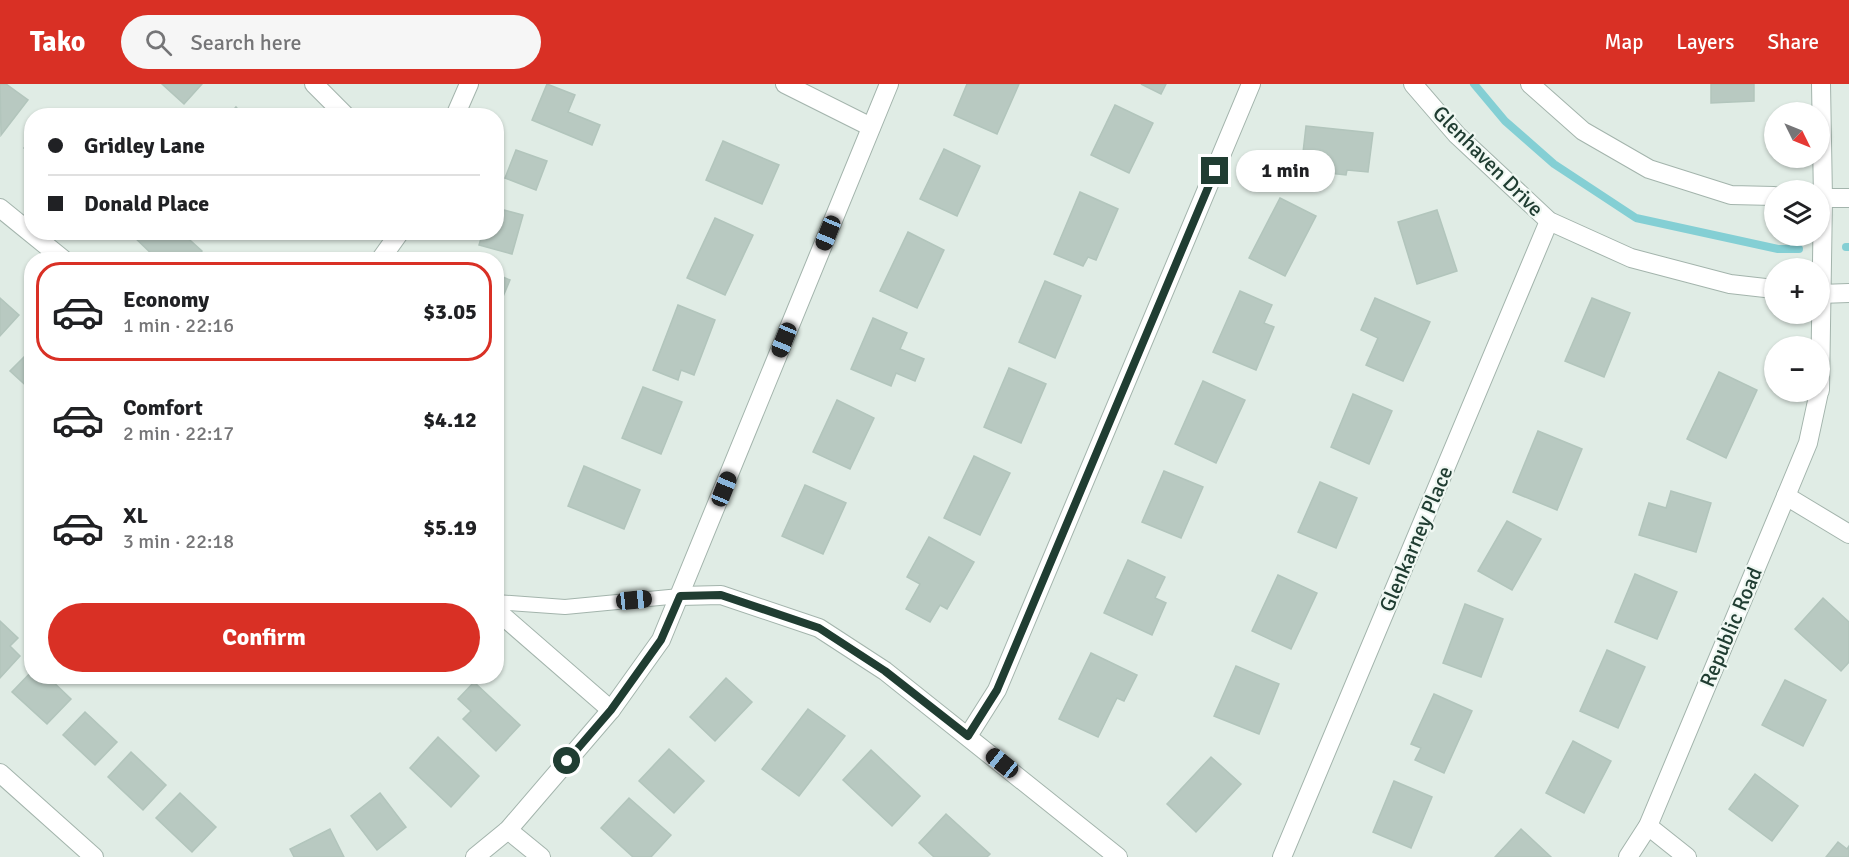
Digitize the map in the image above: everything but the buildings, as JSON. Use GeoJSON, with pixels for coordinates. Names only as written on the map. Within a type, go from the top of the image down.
{"type":"FeatureCollection","features":[{"type":"Feature","properties":{"kind":"street"},"geometry":{"type":"LineString","coordinates":[[314,84],[338,108]]}},
{"type":"Feature","properties":{"kind":"street"},"geometry":{"type":"LineString","coordinates":[[458,108],[469,84]]}},
{"type":"Feature","properties":{"kind":"street"},"geometry":{"type":"LineString","coordinates":[[785,84],[871,127]]}},
{"type":"Feature","properties":{"kind":"street"},"geometry":{"type":"LineString","coordinates":[[475,857],[508,830],[611,710],[661,640],[889,84]]}},
{"type":"Feature","properties":{"kind":"street"},"geometry":{"type":"LineString","coordinates":[[968,736],[997,690],[1251,84]]}},
{"type":"Feature","properties":{"kind":"street","name":"Glenhaven Drive"},"geometry":{"type":"LineString","coordinates":[[1413,84],[1457,135],[1549,221],[1631,258],[1730,284],[1764,288]]}},
{"type":"Feature","properties":{"kind":"street"},"geometry":{"type":"LineString","coordinates":[[1530,84],[1583,131],[1649,169],[1731,195],[1764,196]]}},
{"type":"Feature","properties":{"kind":"street","name":"Republic Road"},"geometry":{"type":"LineString","coordinates":[[1821,84],[1821,180]]}},
{"type":"Feature","properties":{"kind":"street"},"geometry":{"type":"LineString","coordinates":[[1830,198],[1849,198]]}},
{"type":"Feature","properties":{"kind":"street"},"geometry":{"type":"LineString","coordinates":[[0,207],[24,227]]}},
{"type":"Feature","properties":{"kind":"street","name":"Glenkarney Place"},"geometry":{"type":"LineString","coordinates":[[1282,857],[1549,221]]}},
{"type":"Feature","properties":{"kind":"street"},"geometry":{"type":"LineString","coordinates":[[40,240],[54,252]]}},
{"type":"Feature","properties":{"kind":"street"},"geometry":{"type":"LineString","coordinates":[[1830,294],[1849,293]]}},
{"type":"Feature","properties":{"kind":"street","name":"Republic Road"},"geometry":{"type":"LineString","coordinates":[[1628,857],[1648,826],[1808,443],[1817,402]]}},
{"type":"Feature","properties":{"kind":"street"},"geometry":{"type":"LineString","coordinates":[[1786,496],[1849,534]]}},
{"type":"Feature","properties":{"kind":"street"},"geometry":{"type":"LineString","coordinates":[[680,596],[721,595],[819,628],[885,671],[1118,857]]}},
{"type":"Feature","properties":{"kind":"street"},"geometry":{"type":"LineString","coordinates":[[504,617],[611,710]]}},
{"type":"Feature","properties":{"kind":"street"},"geometry":{"type":"LineString","coordinates":[[0,773],[94,857]]}},
{"type":"Feature","properties":{"kind":"street"},"geometry":{"type":"LineString","coordinates":[[1648,826],[1687,857]]}},
{"type":"Feature","properties":{"kind":"street"},"geometry":{"type":"LineString","coordinates":[[508,830],[541,857]]}},
{"type":"Feature","properties":{"kind":"lane"},"geometry":{"type":"LineString","coordinates":[[504,603],[565,607],[680,596]]}},
{"type":"Feature","properties":{"kind":"waterway"},"geometry":{"type":"LineString","coordinates":[[1474,84],[1505,121],[1554,164],[1636,218],[1778,249],[1799,249]]}},
{"type":"Feature","properties":{"kind":"route"},"geometry":{"type":"LineString","coordinates":[[567,761],[611,710],[661,640],[680,596],[721,595],[819,628],[885,671],[968,736],[997,690],[1215,171]]}}]}
